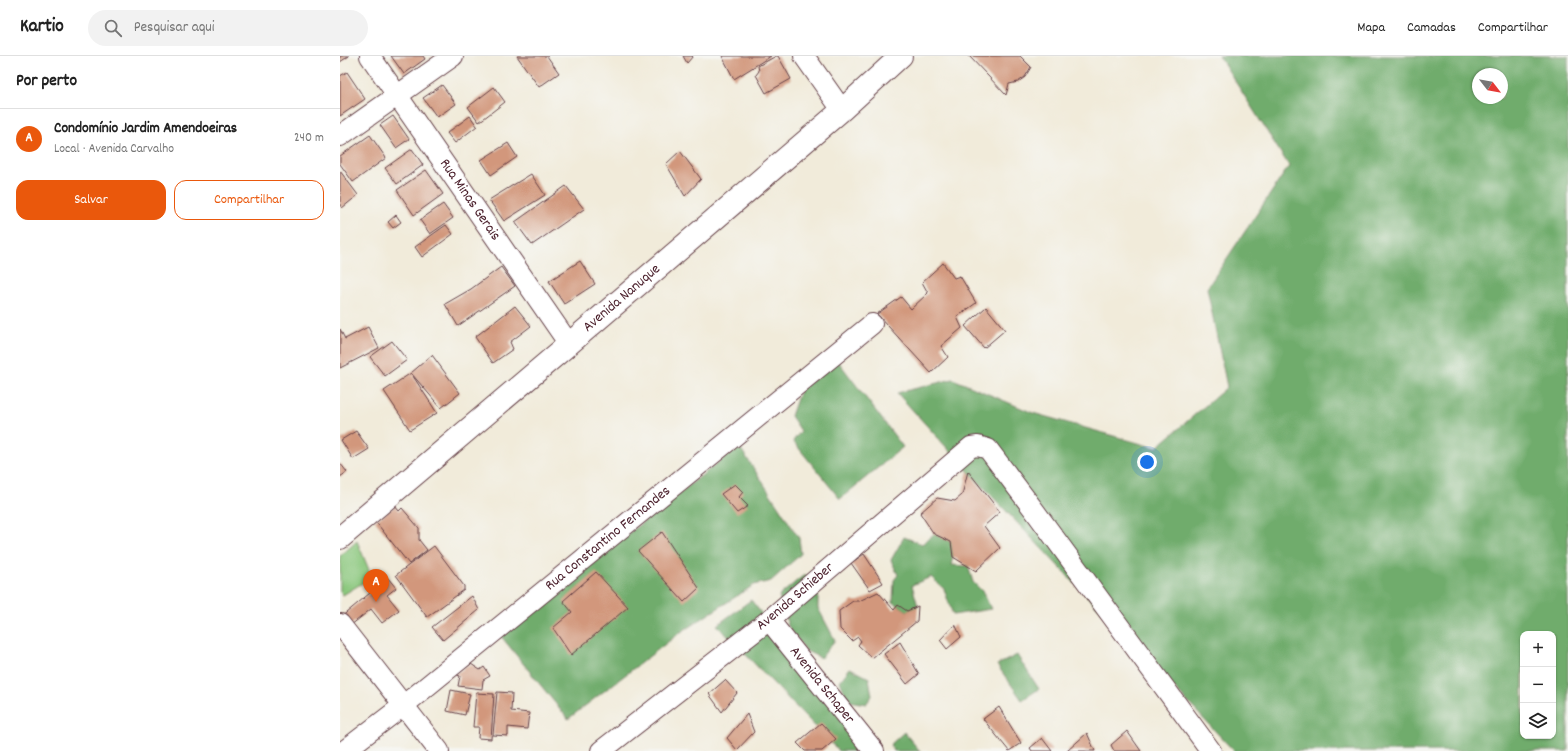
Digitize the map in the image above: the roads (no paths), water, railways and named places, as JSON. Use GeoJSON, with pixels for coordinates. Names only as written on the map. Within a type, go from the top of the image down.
{"type":"FeatureCollection","features":[{"type":"Feature","properties":{"kind":"main road","name":"Avenida Nanuque"},"geometry":{"type":"LineString","coordinates":[[340,538],[842,110],[901,56]]}},
{"type":"Feature","properties":{"kind":"street","name":"Rua Minas Gerais"},"geometry":{"type":"LineString","coordinates":[[370,56],[569,344]]}},
{"type":"Feature","properties":{"kind":"street"},"geometry":{"type":"LineString","coordinates":[[340,136],[453,56]]}},
{"type":"Feature","properties":{"kind":"street"},"geometry":{"type":"LineString","coordinates":[[804,56],[842,110]]}},
{"type":"Feature","properties":{"kind":"street","name":"Rua Constantino Fernandes"},"geometry":{"type":"LineString","coordinates":[[344,751],[404,705],[872,324]]}},
{"type":"Feature","properties":{"kind":"street","name":"Avenida Schieber"},"geometry":{"type":"LineString","coordinates":[[601,751],[769,620],[971,447],[978,446],[988,449],[1211,751]]}},
{"type":"Feature","properties":{"kind":"street","name":"Avenida Schaper"},"geometry":{"type":"LineString","coordinates":[[769,620],[874,751]]}},
{"type":"Feature","properties":{"kind":"street"},"geometry":{"type":"LineString","coordinates":[[340,624],[439,751]]}},
{"type":"Feature","properties":{"kind":"place","name":"Condomínio Jardim Amendoeiras"},"geometry":{"type":"Point","coordinates":[376,602]}}]}
